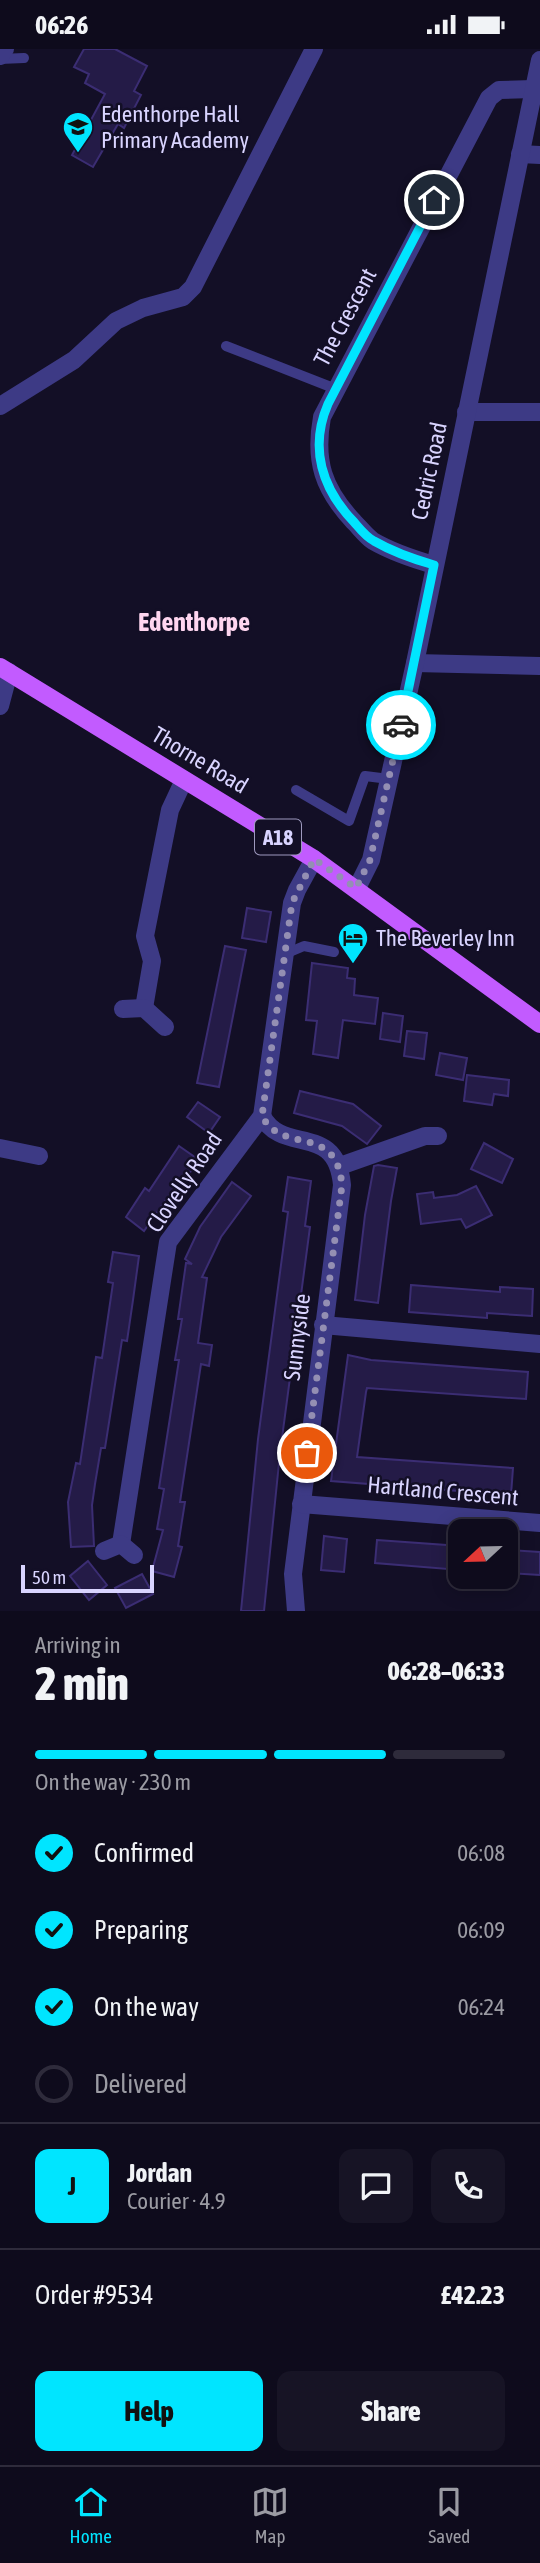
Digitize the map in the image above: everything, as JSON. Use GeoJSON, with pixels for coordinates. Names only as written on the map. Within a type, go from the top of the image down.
{"type":"FeatureCollection","features":[{"type":"Feature","properties":{"kind":"main road","name":"Thorne Road"},"geometry":{"type":"LineString","coordinates":[[4,669],[314,859],[538,1019]]}},
{"type":"Feature","properties":{"kind":"street"},"geometry":{"type":"LineString","coordinates":[[0,58],[5,49]]}},
{"type":"Feature","properties":{"kind":"street"},"geometry":{"type":"LineString","coordinates":[[0,406],[74,360],[116,321],[143,307],[183,297],[193,287],[314,49]]}},
{"type":"Feature","properties":{"kind":"street","name":"Cedric Road"},"geometry":{"type":"LineString","coordinates":[[356,888],[370,860],[415,663],[540,60]]}},
{"type":"Feature","properties":{"kind":"street","name":"The Crescent"},"geometry":{"type":"LineString","coordinates":[[434,565],[398,554],[371,540],[338,503],[328,487],[321,467],[318,437],[322,417],[489,99],[499,90],[533,89]]}},
{"type":"Feature","properties":{"kind":"street"},"geometry":{"type":"LineString","coordinates":[[520,154],[540,155]]}},
{"type":"Feature","properties":{"kind":"street"},"geometry":{"type":"LineString","coordinates":[[466,412],[540,412]]}},
{"type":"Feature","properties":{"kind":"street"},"geometry":{"type":"LineString","coordinates":[[415,663],[540,666]]}},
{"type":"Feature","properties":{"kind":"street"},"geometry":{"type":"LineString","coordinates":[[0,706],[4,669]]}},
{"type":"Feature","properties":{"kind":"street"},"geometry":{"type":"LineString","coordinates":[[144,1008],[152,961],[145,936],[170,810],[184,780]]}},
{"type":"Feature","properties":{"kind":"street","name":"Clovelly Road"},"geometry":{"type":"LineString","coordinates":[[104,1551],[128,1550],[168,1242],[262,1116],[292,903],[314,859]]}},
{"type":"Feature","properties":{"kind":"street"},"geometry":{"type":"LineString","coordinates":[[124,1009],[144,1008],[165,1027]]}},
{"type":"Feature","properties":{"kind":"street"},"geometry":{"type":"LineString","coordinates":[[262,1116],[268,1127],[279,1135],[316,1143],[328,1151],[340,1166],[425,1136],[438,1136]]}},
{"type":"Feature","properties":{"kind":"street"},"geometry":{"type":"LineString","coordinates":[[0,1149],[39,1156]]}},
{"type":"Feature","properties":{"kind":"street","name":"Sunnyside"},"geometry":{"type":"LineString","coordinates":[[296,1611],[293,1574],[342,1185],[340,1166]]}},
{"type":"Feature","properties":{"kind":"street"},"geometry":{"type":"LineString","coordinates":[[323,1325],[540,1344]]}},
{"type":"Feature","properties":{"kind":"street","name":"Hartland Crescent"},"geometry":{"type":"LineString","coordinates":[[301,1504],[540,1523]]}},
{"type":"Feature","properties":{"kind":"lane"},"geometry":{"type":"LineString","coordinates":[[0,58],[24,58]]}},
{"type":"Feature","properties":{"kind":"lane"},"geometry":{"type":"LineString","coordinates":[[226,346],[335,389]]}},
{"type":"Feature","properties":{"kind":"lane"},"geometry":{"type":"LineString","coordinates":[[296,790],[349,821],[365,776],[389,779]]}},
{"type":"Feature","properties":{"kind":"lane"},"geometry":{"type":"LineString","coordinates":[[285,954],[304,946],[334,952]]}},
{"type":"Feature","properties":{"kind":"building"},"geometry":{"type":"Polygon","coordinates":[[[84,49],[115,49],[147,66],[134,91],[141,95],[124,128],[118,124],[93,167],[72,155],[105,94],[85,83],[89,74],[74,67],[84,49]]]}},
{"type":"Feature","properties":{"kind":"building"},"geometry":{"type":"Polygon","coordinates":[[[247,908],[271,912],[266,942],[242,938],[247,908]]]}},
{"type":"Feature","properties":{"kind":"building"},"geometry":{"type":"Polygon","coordinates":[[[225,946],[246,950],[219,1087],[197,1083],[225,946]]]}},
{"type":"Feature","properties":{"kind":"building"},"geometry":{"type":"Polygon","coordinates":[[[312,963],[348,968],[347,978],[355,979],[354,995],[378,998],[375,1024],[343,1020],[338,1058],[313,1054],[317,1021],[306,1020],[312,963]]]}},
{"type":"Feature","properties":{"kind":"building"},"geometry":{"type":"Polygon","coordinates":[[[383,1013],[403,1016],[400,1042],[380,1039],[383,1013]]]}},
{"type":"Feature","properties":{"kind":"building"},"geometry":{"type":"Polygon","coordinates":[[[407,1031],[427,1033],[424,1059],[404,1056],[407,1031]]]}},
{"type":"Feature","properties":{"kind":"building"},"geometry":{"type":"Polygon","coordinates":[[[440,1053],[467,1058],[463,1080],[436,1075],[440,1053]]]}},
{"type":"Feature","properties":{"kind":"building"},"geometry":{"type":"Polygon","coordinates":[[[467,1075],[509,1080],[508,1096],[494,1094],[492,1105],[464,1101],[467,1075]]]}},
{"type":"Feature","properties":{"kind":"building"},"geometry":{"type":"Polygon","coordinates":[[[300,1091],[353,1104],[381,1126],[367,1144],[342,1126],[294,1113],[300,1091]]]}},
{"type":"Feature","properties":{"kind":"building"},"geometry":{"type":"Polygon","coordinates":[[[198,1102],[220,1117],[209,1133],[187,1117],[198,1102]]]}},
{"type":"Feature","properties":{"kind":"building"},"geometry":{"type":"Polygon","coordinates":[[[484,1143],[513,1159],[502,1183],[471,1169],[484,1143]]]}},
{"type":"Feature","properties":{"kind":"building"},"geometry":{"type":"Polygon","coordinates":[[[179,1146],[199,1160],[173,1196],[170,1194],[144,1231],[126,1217],[145,1188],[149,1191],[179,1146]]]}},
{"type":"Feature","properties":{"kind":"building"},"geometry":{"type":"Polygon","coordinates":[[[374,1166],[397,1168],[378,1303],[355,1300],[365,1215],[374,1166]]]}},
{"type":"Feature","properties":{"kind":"building"},"geometry":{"type":"Polygon","coordinates":[[[288,1177],[311,1181],[305,1226],[310,1227],[280,1453],[264,1611],[241,1611],[258,1439],[288,1212],[283,1211],[288,1177]]]}},
{"type":"Feature","properties":{"kind":"building"},"geometry":{"type":"Polygon","coordinates":[[[232,1182],[251,1196],[221,1237],[202,1277],[207,1278],[198,1343],[212,1345],[209,1366],[201,1364],[180,1502],[185,1502],[178,1546],[182,1547],[174,1577],[152,1571],[163,1530],[157,1529],[164,1489],[159,1488],[179,1360],[175,1360],[182,1319],[178,1319],[186,1263],[192,1264],[185,1259],[200,1227],[232,1182]]]}},
{"type":"Feature","properties":{"kind":"building"},"geometry":{"type":"Polygon","coordinates":[[[476,1186],[492,1215],[466,1228],[461,1219],[421,1224],[417,1194],[433,1192],[434,1198],[457,1195],[476,1186]]]}},
{"type":"Feature","properties":{"kind":"building"},"geometry":{"type":"Polygon","coordinates":[[[113,1252],[139,1256],[133,1300],[127,1341],[122,1340],[105,1448],[101,1448],[95,1484],[92,1505],[94,1546],[71,1547],[68,1502],[76,1463],[80,1464],[96,1357],[102,1358],[113,1283],[108,1282],[113,1252]]]}},
{"type":"Feature","properties":{"kind":"building"},"geometry":{"type":"Polygon","coordinates":[[[411,1285],[500,1292],[500,1287],[533,1289],[532,1316],[487,1313],[487,1318],[409,1312],[411,1285]]]}},
{"type":"Feature","properties":{"kind":"building"},"geometry":{"type":"Polygon","coordinates":[[[348,1355],[371,1360],[528,1372],[526,1399],[367,1388],[357,1457],[513,1468],[511,1495],[331,1481],[348,1355]]]}},
{"type":"Feature","properties":{"kind":"building"},"geometry":{"type":"Polygon","coordinates":[[[324,1536],[347,1539],[344,1572],[321,1570],[324,1536]]]}},
{"type":"Feature","properties":{"kind":"building"},"geometry":{"type":"Polygon","coordinates":[[[377,1540],[448,1545],[448,1569],[375,1563],[377,1540]]]}},
{"type":"Feature","properties":{"kind":"building"},"geometry":{"type":"Polygon","coordinates":[[[518,1551],[540,1552],[540,1575],[518,1574],[518,1551]]]}},
{"type":"Feature","properties":{"kind":"building"},"geometry":{"type":"Polygon","coordinates":[[[88,1561],[107,1585],[89,1600],[70,1576],[88,1561]]]}},
{"type":"Feature","properties":{"kind":"building"},"geometry":{"type":"Polygon","coordinates":[[[142,1574],[153,1594],[126,1608],[115,1588],[142,1574]]]}},
{"type":"Feature","properties":{"kind":"way so far"},"geometry":{"type":"LineString","coordinates":[[307,1453],[342,1185],[340,1166],[328,1151],[316,1143],[279,1135],[268,1127],[262,1116],[292,903],[314,859],[356,888],[370,860],[401,725]]}},
{"type":"Feature","properties":{"kind":"place","name":"Edenthorpe Hall Primary Academy"},"geometry":{"type":"Point","coordinates":[78,154]}},
{"type":"Feature","properties":{"kind":"place","name":"The Beverley Inn"},"geometry":{"type":"Point","coordinates":[353,965]}},
{"type":"Feature","properties":{"kind":"district","name":"Edenthorpe"},"geometry":{"type":"Point","coordinates":[194,622]}},
{"type":"Feature","properties":{"kind":"route"},"geometry":{"type":"LineString","coordinates":[[401,725],[434,565],[398,554],[371,540],[351,519],[328,487],[321,467],[318,437],[328,404],[434,200]]}}]}
